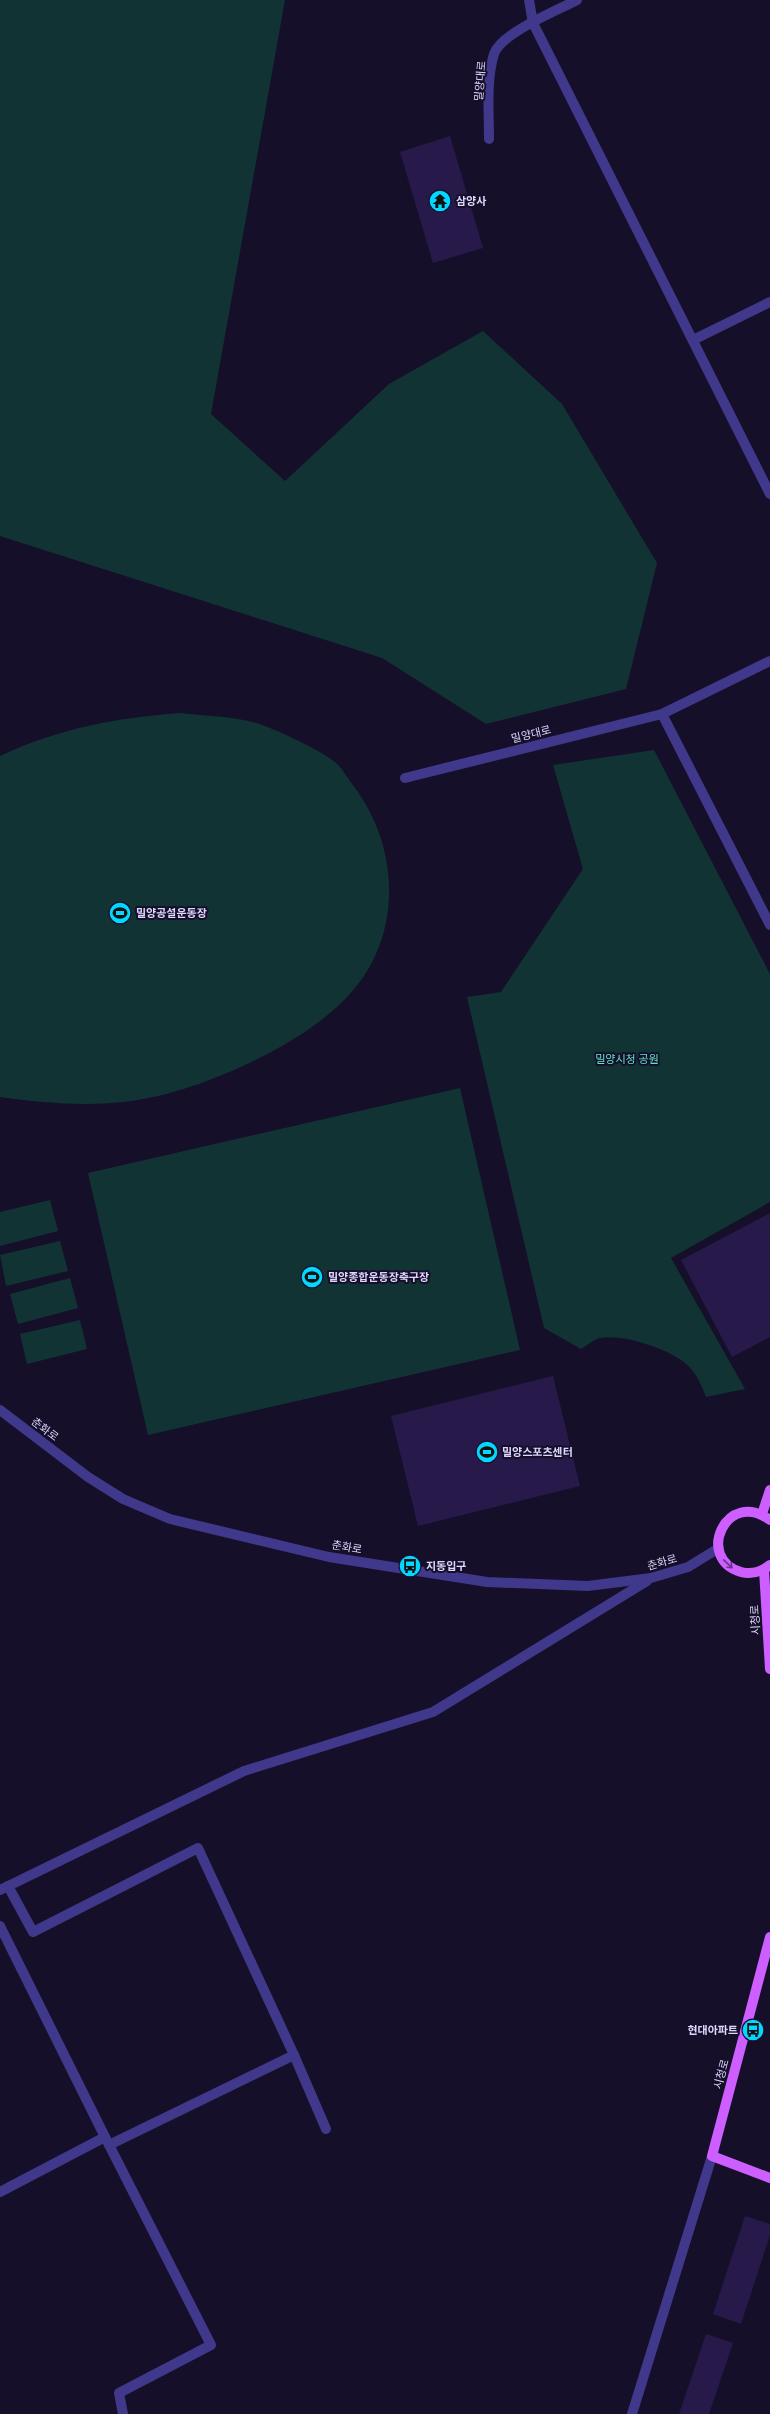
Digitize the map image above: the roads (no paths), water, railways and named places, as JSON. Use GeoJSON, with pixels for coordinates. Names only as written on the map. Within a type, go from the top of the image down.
{"type":"FeatureCollection","features":[{"type":"Feature","properties":{"kind":"main road"},"geometry":{"type":"LineString","coordinates":[[767,1567],[750,1573],[736,1571],[728,1565],[718,1548],[721,1530],[734,1515],[743,1512],[766,1517],[770,1490]]}},
{"type":"Feature","properties":{"kind":"main road","name":"시청로"},"geometry":{"type":"LineString","coordinates":[[767,1567],[770,1669]]}},
{"type":"Feature","properties":{"kind":"main road","name":"시청로"},"geometry":{"type":"LineString","coordinates":[[712,2156],[770,1937]]}},
{"type":"Feature","properties":{"kind":"main road"},"geometry":{"type":"LineString","coordinates":[[712,2156],[770,2178]]}},
{"type":"Feature","properties":{"kind":"street"},"geometry":{"type":"LineString","coordinates":[[529,0],[533,23],[770,494]]}},
{"type":"Feature","properties":{"kind":"street","name":"밀양대로"},"geometry":{"type":"LineString","coordinates":[[489,139],[490,83],[494,53],[502,42],[533,23],[577,0]]}},
{"type":"Feature","properties":{"kind":"street"},"geometry":{"type":"LineString","coordinates":[[693,340],[770,302]]}},
{"type":"Feature","properties":{"kind":"street","name":"밀양대로"},"geometry":{"type":"LineString","coordinates":[[405,778],[662,714],[770,661]]}},
{"type":"Feature","properties":{"kind":"street"},"geometry":{"type":"LineString","coordinates":[[662,714],[770,925]]}},
{"type":"Feature","properties":{"kind":"street","name":"춘화로"},"geometry":{"type":"LineString","coordinates":[[0,1410],[88,1477],[124,1499],[170,1519],[329,1557],[488,1582],[588,1586],[651,1578],[688,1567],[718,1548]]}},
{"type":"Feature","properties":{"kind":"street"},"geometry":{"type":"LineString","coordinates":[[326,2129],[294,2055],[198,1848],[33,1932],[4,1888],[244,1771],[433,1712],[651,1578]]}},
{"type":"Feature","properties":{"kind":"street"},"geometry":{"type":"LineString","coordinates":[[0,1926],[107,2141],[212,2345],[119,2393],[123,2414]]}},
{"type":"Feature","properties":{"kind":"street"},"geometry":{"type":"LineString","coordinates":[[0,2192],[294,2055]]}},
{"type":"Feature","properties":{"kind":"street"},"geometry":{"type":"LineString","coordinates":[[632,2414],[712,2156]]}},
{"type":"Feature","properties":{"kind":"place","name":"삼양사"},"geometry":{"type":"Point","coordinates":[440,201]}},
{"type":"Feature","properties":{"kind":"place","name":"밀양공설운동장"},"geometry":{"type":"Point","coordinates":[120,913]}},
{"type":"Feature","properties":{"kind":"place","name":"밀양종합운동장축구장"},"geometry":{"type":"Point","coordinates":[312,1277]}},
{"type":"Feature","properties":{"kind":"place","name":"밀양스포츠센터"},"geometry":{"type":"Point","coordinates":[487,1452]}},
{"type":"Feature","properties":{"kind":"place","name":"지동입구"},"geometry":{"type":"Point","coordinates":[410,1566]}},
{"type":"Feature","properties":{"kind":"place","name":"현대아파트"},"geometry":{"type":"Point","coordinates":[753,2030]}},
{"type":"Feature","properties":{"kind":"park label","name":"밀양시청 공원"},"geometry":{"type":"Point","coordinates":[627,1059]}}]}
